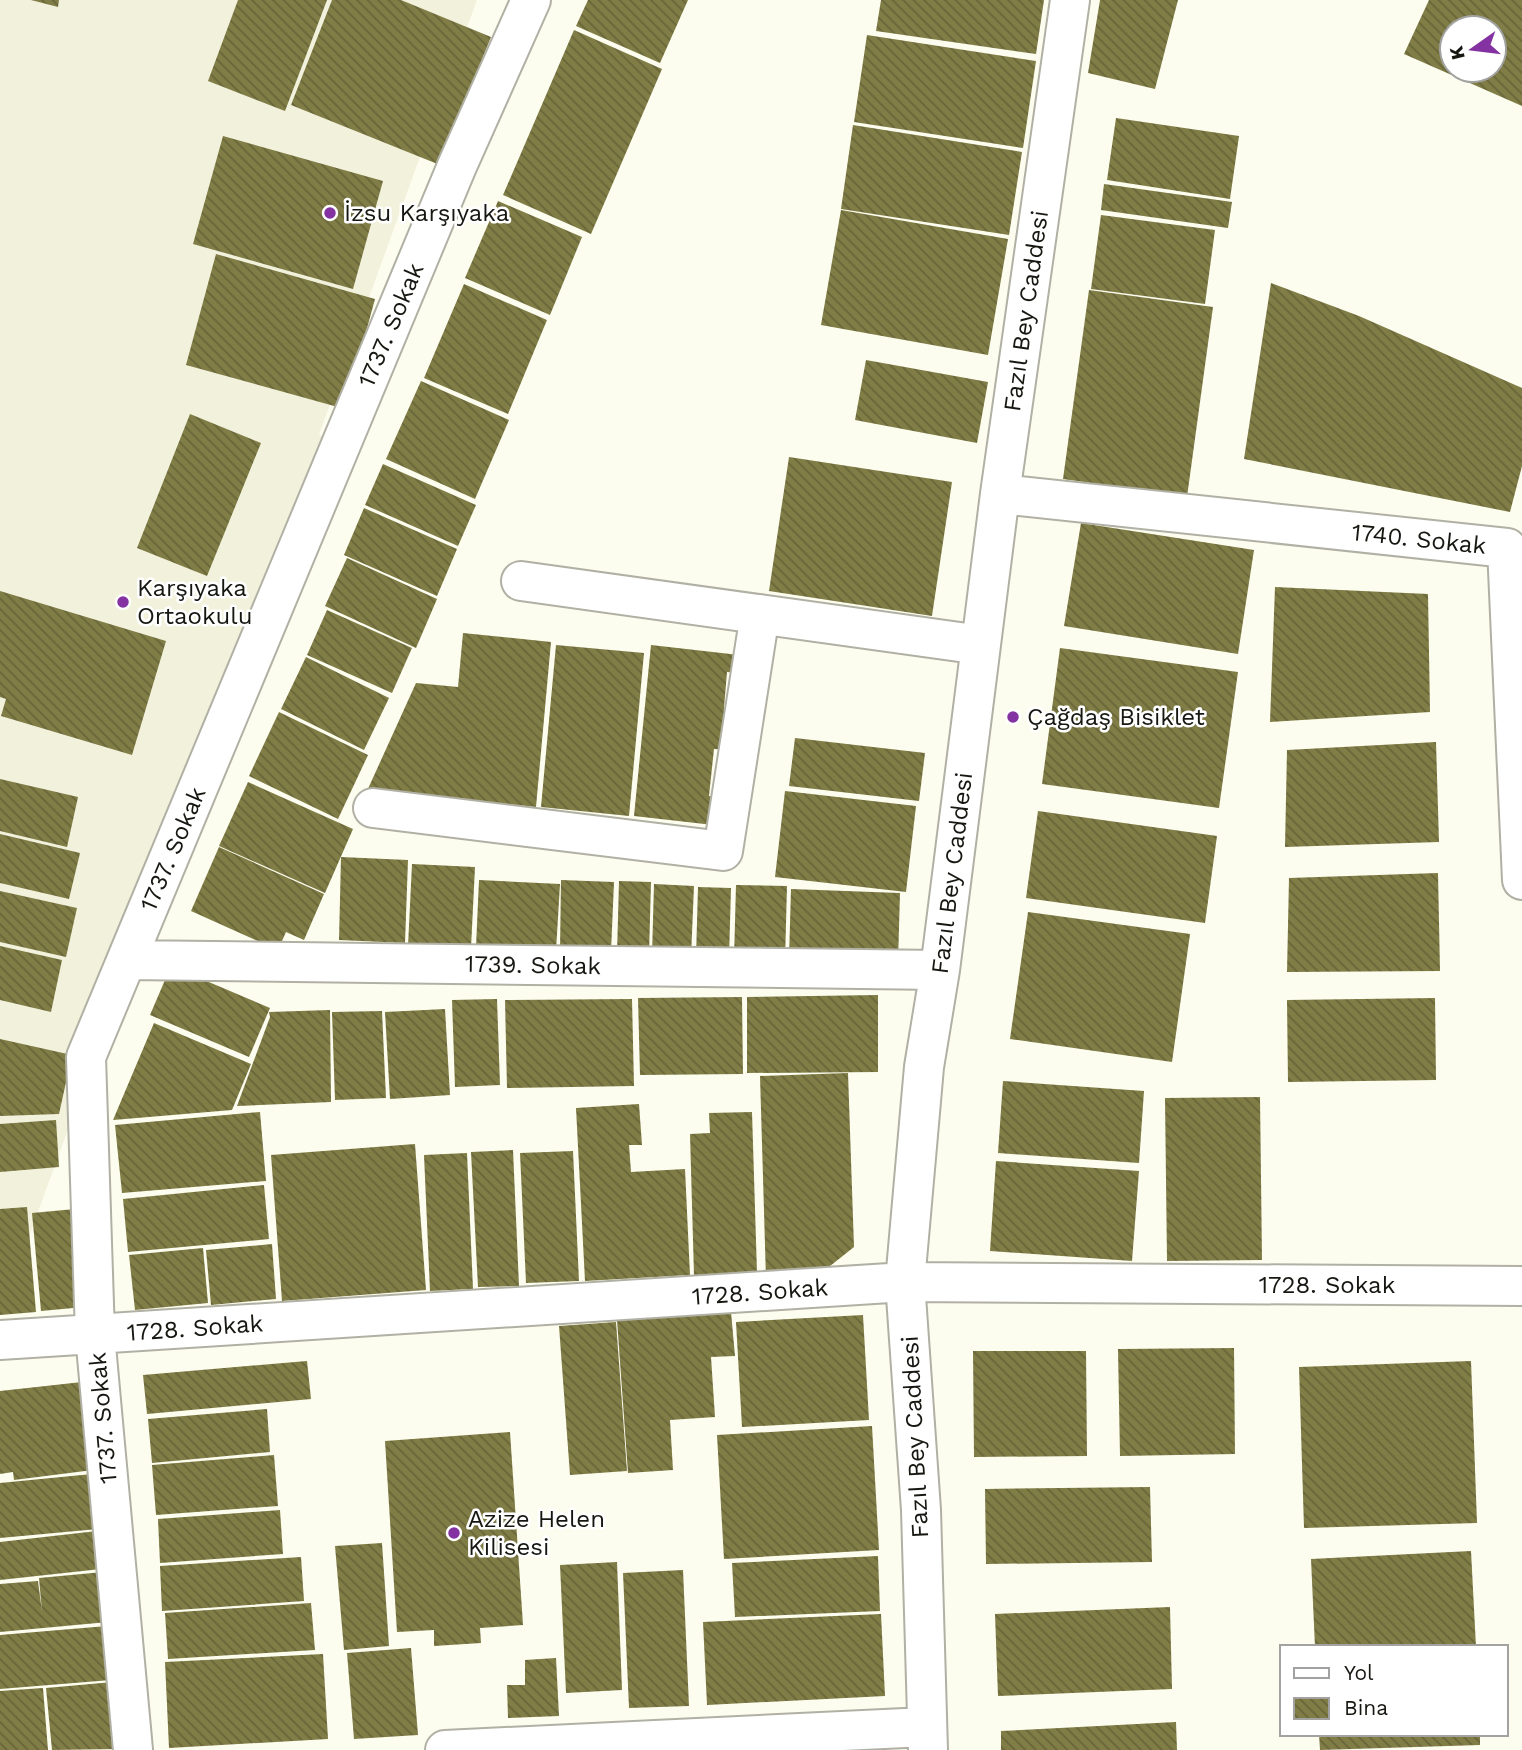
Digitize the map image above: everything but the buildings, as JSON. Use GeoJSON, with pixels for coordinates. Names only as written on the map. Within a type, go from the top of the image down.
{"type":"FeatureCollection","features":[{"type":"Feature","properties":{"kind":"street","name":"Fazıl Bey Caddesi"},"geometry":{"type":"LineString","coordinates":[[927,1738],[921,1510],[905,1282],[925,1067],[940,970],[1000,494],[1070,0]]}},
{"type":"Feature","properties":{"kind":"street","name":"1737. Sokak"},"geometry":{"type":"LineString","coordinates":[[134,1750],[95,1335],[86,1057],[451,179],[528,1]]}},
{"type":"Feature","properties":{"kind":"street","name":"1740. Sokak"},"geometry":{"type":"LineString","coordinates":[[1000,494],[1507,548],[1522,880]]}},
{"type":"Feature","properties":{"kind":"street"},"geometry":{"type":"LineString","coordinates":[[522,581],[981,645]]}},
{"type":"Feature","properties":{"kind":"street"},"geometry":{"type":"LineString","coordinates":[[373,808],[723,851],[760,614]]}},
{"type":"Feature","properties":{"kind":"street","name":"1739. Sokak"},"geometry":{"type":"LineString","coordinates":[[127,960],[940,970]]}},
{"type":"Feature","properties":{"kind":"street","name":"1728. Sokak"},"geometry":{"type":"LineString","coordinates":[[0,1340],[905,1282],[1522,1286]]}},
{"type":"Feature","properties":{"kind":"street"},"geometry":{"type":"LineString","coordinates":[[445,1750],[927,1738]]}},
{"type":"Feature","properties":{"kind":"shaded area"},"geometry":{"type":"Polygon","coordinates":[[[0,0],[477,0],[319,435],[324,437],[299,491],[21,1259],[0,1260],[0,0]]]}},
{"type":"Feature","properties":{"kind":"place","name":"İzsu Karşıyaka"},"geometry":{"type":"Point","coordinates":[330,213]}},
{"type":"Feature","properties":{"kind":"place","name":"Karşıyaka Ortaokulu"},"geometry":{"type":"Point","coordinates":[123,602]}},
{"type":"Feature","properties":{"kind":"place","name":"Çağdaş Bisiklet"},"geometry":{"type":"Point","coordinates":[1013,717]}},
{"type":"Feature","properties":{"kind":"place","name":"Azize Helen Kilisesi"},"geometry":{"type":"Point","coordinates":[454,1533]}}]}
